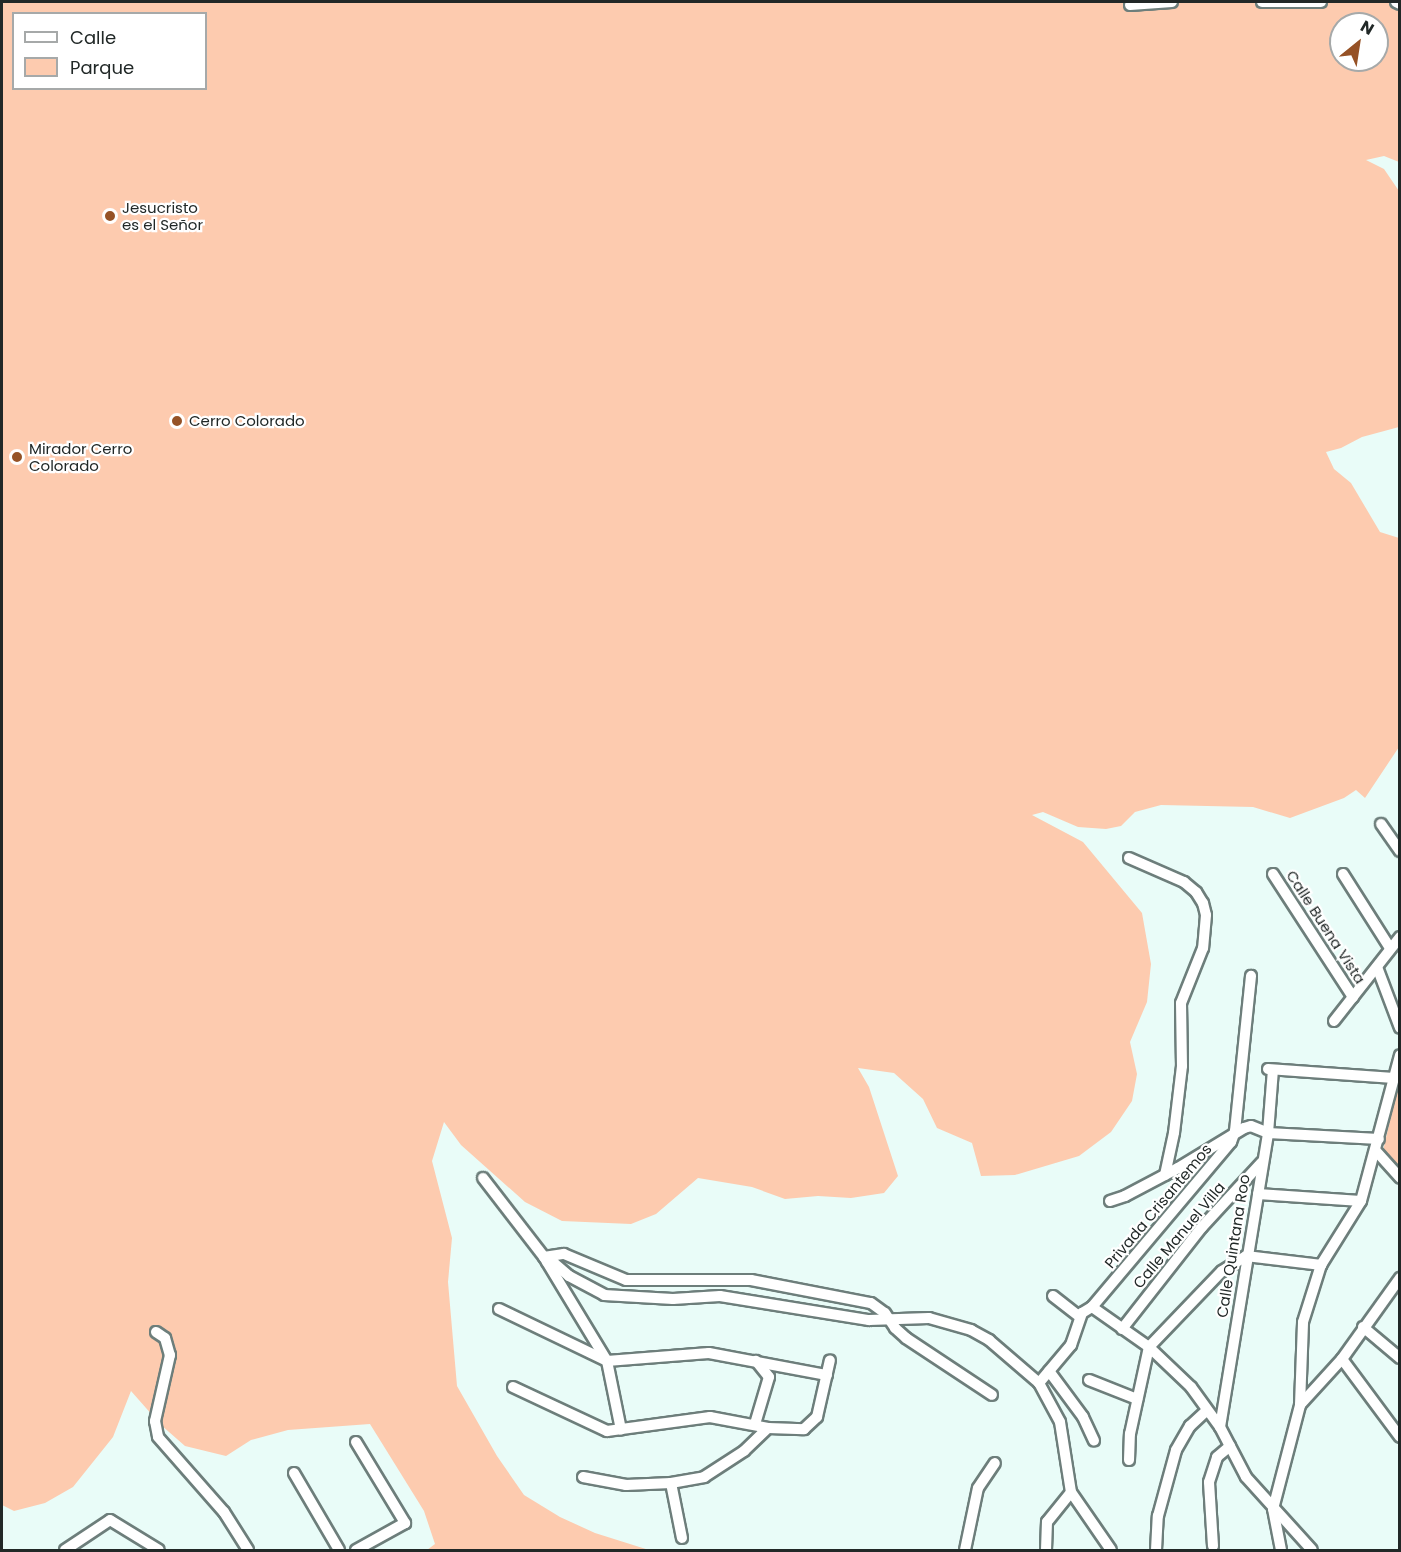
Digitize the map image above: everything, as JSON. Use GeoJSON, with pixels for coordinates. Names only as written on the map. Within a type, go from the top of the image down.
{"type":"FeatureCollection","features":[{"type":"Feature","properties":{"kind":"street"},"geometry":{"type":"LineString","coordinates":[[1130,5],[1172,2]]}},
{"type":"Feature","properties":{"kind":"street"},"geometry":{"type":"LineString","coordinates":[[1262,2],[1321,2]]}},
{"type":"Feature","properties":{"kind":"street"},"geometry":{"type":"LineString","coordinates":[[1381,824],[1400,851]]}},
{"type":"Feature","properties":{"kind":"street"},"geometry":{"type":"LineString","coordinates":[[1129,858],[1184,882],[1196,891],[1203,903],[1206,915],[1203,948],[1181,1004],[1182,1066],[1174,1133],[1165,1174]]}},
{"type":"Feature","properties":{"kind":"street","name":"Calle Buena Vista"},"geometry":{"type":"LineString","coordinates":[[1273,874],[1353,997]]}},
{"type":"Feature","properties":{"kind":"street"},"geometry":{"type":"LineString","coordinates":[[1343,874],[1390,948]]}},
{"type":"Feature","properties":{"kind":"street"},"geometry":{"type":"LineString","coordinates":[[1334,1021],[1400,937]]}},
{"type":"Feature","properties":{"kind":"street"},"geometry":{"type":"LineString","coordinates":[[1377,967],[1400,1028]]}},
{"type":"Feature","properties":{"kind":"street","name":"Privada Crisantemos"},"geometry":{"type":"LineString","coordinates":[[1080,1317],[1092,1307],[1227,1149],[1236,1131],[1251,976]]}},
{"type":"Feature","properties":{"kind":"street"},"geometry":{"type":"LineString","coordinates":[[1281,1551],[1273,1509],[1300,1405],[1303,1322],[1322,1265],[1361,1201],[1400,1055]]}},
{"type":"Feature","properties":{"kind":"street","name":"Calle Quintana Roo"},"geometry":{"type":"LineString","coordinates":[[1220,1427],[1246,1256],[1268,1133],[1270,1069],[1307,1073],[1329,1071],[1394,1078]]}},
{"type":"Feature","properties":{"kind":"street"},"geometry":{"type":"LineString","coordinates":[[1110,1201],[1125,1196],[1236,1131],[1251,1126],[1268,1133],[1379,1139]]}},
{"type":"Feature","properties":{"kind":"street"},"geometry":{"type":"LineString","coordinates":[[1376,1151],[1400,1178]]}},
{"type":"Feature","properties":{"kind":"street","name":"Calle Manuel Villa"},"geometry":{"type":"LineString","coordinates":[[1122,1329],[1202,1227],[1262,1162]]}},
{"type":"Feature","properties":{"kind":"street"},"geometry":{"type":"LineString","coordinates":[[483,1178],[545,1259],[607,1361],[621,1430]]}},
{"type":"Feature","properties":{"kind":"street"},"geometry":{"type":"LineString","coordinates":[[1258,1194],[1361,1201]]}},
{"type":"Feature","properties":{"kind":"street"},"geometry":{"type":"LineString","coordinates":[[545,1259],[564,1254],[626,1280],[751,1280],[871,1303],[894,1318],[906,1338],[992,1395]]}},
{"type":"Feature","properties":{"kind":"street"},"geometry":{"type":"LineString","coordinates":[[1129,1460],[1128,1447],[1149,1347],[1222,1271],[1246,1256],[1322,1265]]}},
{"type":"Feature","properties":{"kind":"street"},"geometry":{"type":"LineString","coordinates":[[545,1259],[554,1263],[569,1276],[604,1295],[672,1299],[720,1296],[869,1320],[929,1318],[971,1330],[989,1340],[1039,1383],[1060,1422],[1071,1492],[1110,1551]]}},
{"type":"Feature","properties":{"kind":"street"},"geometry":{"type":"LineString","coordinates":[[1300,1405],[1342,1359],[1400,1278]]}},
{"type":"Feature","properties":{"kind":"street"},"geometry":{"type":"LineString","coordinates":[[784,1305],[786,1287]]}},
{"type":"Feature","properties":{"kind":"street"},"geometry":{"type":"LineString","coordinates":[[1039,1383],[1071,1346],[1080,1317],[1053,1296]]}},
{"type":"Feature","properties":{"kind":"street"},"geometry":{"type":"LineString","coordinates":[[1092,1307],[1149,1347],[1191,1387],[1220,1427],[1246,1477],[1312,1551]]}},
{"type":"Feature","properties":{"kind":"street"},"geometry":{"type":"LineString","coordinates":[[499,1309],[607,1361],[709,1353],[827,1375]]}},
{"type":"Feature","properties":{"kind":"street"},"geometry":{"type":"LineString","coordinates":[[1363,1327],[1400,1358]]}},
{"type":"Feature","properties":{"kind":"street"},"geometry":{"type":"LineString","coordinates":[[156,1332],[165,1338],[170,1354],[155,1421],[158,1437],[224,1512],[248,1551]]}},
{"type":"Feature","properties":{"kind":"street"},"geometry":{"type":"LineString","coordinates":[[1342,1359],[1400,1437]]}},
{"type":"Feature","properties":{"kind":"street"},"geometry":{"type":"LineString","coordinates":[[755,1424],[769,1377],[756,1360]]}},
{"type":"Feature","properties":{"kind":"street"},"geometry":{"type":"LineString","coordinates":[[513,1387],[607,1431],[710,1417],[768,1428],[804,1429],[817,1417],[830,1360]]}},
{"type":"Feature","properties":{"kind":"street"},"geometry":{"type":"LineString","coordinates":[[1049,1371],[1083,1417],[1094,1441]]}},
{"type":"Feature","properties":{"kind":"street"},"geometry":{"type":"LineString","coordinates":[[1089,1380],[1137,1400]]}},
{"type":"Feature","properties":{"kind":"street"},"geometry":{"type":"LineString","coordinates":[[1156,1551],[1158,1516],[1176,1450],[1190,1426],[1207,1410]]}},
{"type":"Feature","properties":{"kind":"street"},"geometry":{"type":"LineString","coordinates":[[583,1476],[626,1485],[671,1483],[704,1477],[744,1451],[768,1428]]}},
{"type":"Feature","properties":{"kind":"street"},"geometry":{"type":"LineString","coordinates":[[356,1442],[405,1523],[356,1551]]}},
{"type":"Feature","properties":{"kind":"street"},"geometry":{"type":"LineString","coordinates":[[1213,1546],[1209,1482],[1217,1457],[1230,1446]]}},
{"type":"Feature","properties":{"kind":"street"},"geometry":{"type":"LineString","coordinates":[[964,1551],[978,1488],[995,1463]]}},
{"type":"Feature","properties":{"kind":"street"},"geometry":{"type":"LineString","coordinates":[[294,1473],[339,1551]]}},
{"type":"Feature","properties":{"kind":"street"},"geometry":{"type":"LineString","coordinates":[[671,1483],[682,1538]]}},
{"type":"Feature","properties":{"kind":"street"},"geometry":{"type":"LineString","coordinates":[[1046,1551],[1047,1522],[1071,1492]]}},
{"type":"Feature","properties":{"kind":"street"},"geometry":{"type":"LineString","coordinates":[[65,1551],[110,1520],[159,1551]]}},
{"type":"Feature","properties":{"kind":"green space"},"geometry":{"type":"Polygon","coordinates":[[[2,2],[1399,2],[1399,162],[1384,156],[1366,160],[1384,169],[1399,191],[1399,427],[1362,437],[1341,448],[1326,452],[1334,469],[1351,483],[1380,532],[1399,538],[1399,747],[1365,798],[1356,790],[1344,798],[1290,818],[1253,807],[1161,805],[1135,812],[1121,826],[1106,829],[1078,827],[1043,812],[1032,815],[1083,842],[1142,913],[1151,964],[1147,1002],[1130,1042],[1137,1074],[1132,1101],[1111,1132],[1079,1156],[1015,1175],[981,1176],[972,1143],[937,1128],[923,1099],[894,1073],[858,1068],[869,1087],[898,1176],[884,1193],[851,1198],[818,1196],[785,1199],[752,1187],[698,1178],[656,1214],[631,1224],[562,1221],[525,1202],[461,1145],[444,1122],[432,1161],[452,1238],[448,1282],[457,1386],[497,1456],[524,1495],[560,1517],[595,1533],[649,1550],[427,1550],[435,1544],[424,1511],[370,1424],[288,1430],[251,1440],[226,1456],[185,1446],[161,1425],[131,1391],[113,1437],[73,1487],[45,1503],[14,1511],[2,1505],[2,2]]]}},
{"type":"Feature","properties":{"kind":"green space"},"geometry":{"type":"Polygon","coordinates":[[[1399,1080],[1399,1170],[1383,1151],[1399,1080]]]}},
{"type":"Feature","properties":{"kind":"place","name":"Jesucristo es el Señor"},"geometry":{"type":"Point","coordinates":[110,216]}},
{"type":"Feature","properties":{"kind":"place","name":"Cerro Colorado"},"geometry":{"type":"Point","coordinates":[177,421]}},
{"type":"Feature","properties":{"kind":"place","name":"Mirador Cerro Colorado"},"geometry":{"type":"Point","coordinates":[17,457]}}]}
